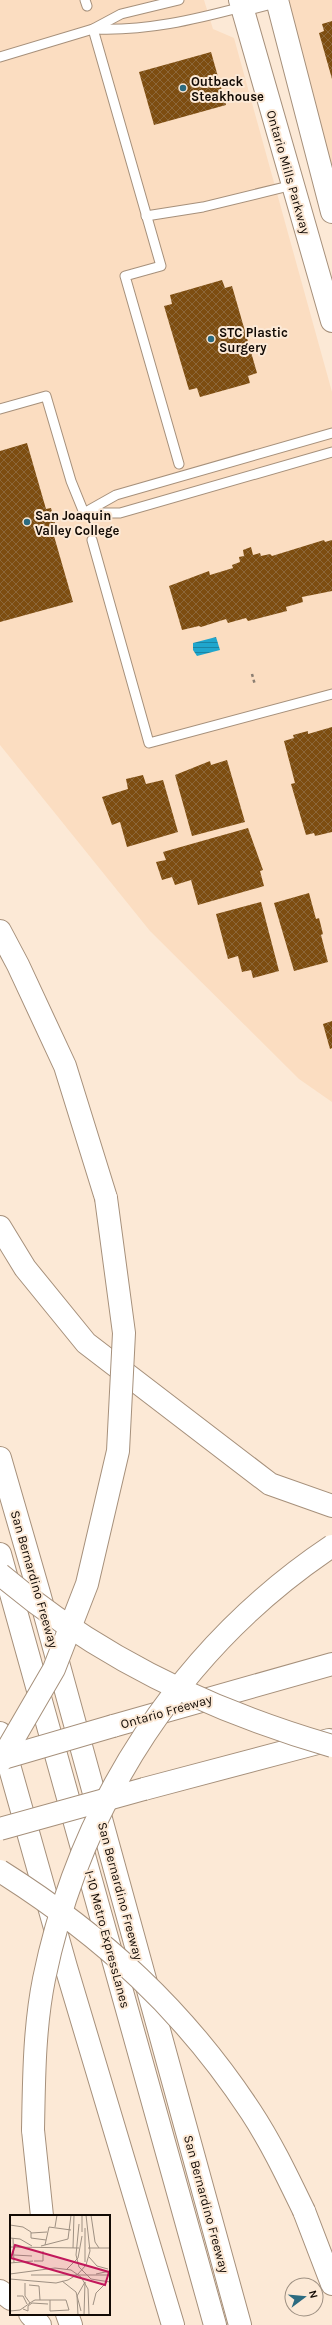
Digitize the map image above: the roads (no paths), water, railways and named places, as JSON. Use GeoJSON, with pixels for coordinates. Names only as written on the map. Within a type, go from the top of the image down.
{"type":"FeatureCollection","features":[{"type":"Feature","properties":{"kind":"main road"},"geometry":{"type":"LineString","coordinates":[[277,0],[332,212]]}},
{"type":"Feature","properties":{"kind":"main road","name":"Ontario Mills Parkway"},"geometry":{"type":"LineString","coordinates":[[241,4],[332,321]]}},
{"type":"Feature","properties":{"kind":"main road"},"geometry":{"type":"LineString","coordinates":[[0,931],[18,964],[65,1066],[106,1198],[124,1333],[118,1451],[87,1584],[54,1669],[0,1762]]}},
{"type":"Feature","properties":{"kind":"main road"},"geometry":{"type":"LineString","coordinates":[[0,1227],[25,1268],[86,1343],[270,1484],[332,1506]]}},
{"type":"Feature","properties":{"kind":"main road","name":"San Bernardino Freeway"},"geometry":{"type":"LineString","coordinates":[[0,1458],[39,1593],[240,2325]]}},
{"type":"Feature","properties":{"kind":"main road"},"geometry":{"type":"LineString","coordinates":[[42,2215],[33,2130],[34,2056],[44,1980],[61,1909],[84,1848],[114,1783],[150,1724],[195,1666],[249,1611],[303,1566],[332,1546]]}},
{"type":"Feature","properties":{"kind":"main road","name":"I-10 Metro ExpressLanes"},"geometry":{"type":"LineString","coordinates":[[0,1554],[215,2325]]}},
{"type":"Feature","properties":{"kind":"main road"},"geometry":{"type":"LineString","coordinates":[[0,1574],[21,1592],[86,1637],[141,1671],[208,1703],[244,1718],[274,1729],[332,1746]]}},
{"type":"Feature","properties":{"kind":"main road","name":"Ontario Freeway"},"geometry":{"type":"LineString","coordinates":[[0,1759],[332,1664]]}},
{"type":"Feature","properties":{"kind":"main road"},"geometry":{"type":"LineString","coordinates":[[0,1734],[68,1975],[173,2325]]}},
{"type":"Feature","properties":{"kind":"main road"},"geometry":{"type":"LineString","coordinates":[[0,1829],[332,1739]]}},
{"type":"Feature","properties":{"kind":"main road"},"geometry":{"type":"LineString","coordinates":[[0,1871],[42,1897],[100,1941],[178,2016],[220,2069],[252,2113],[279,2160],[304,2211],[332,2284]]}},
{"type":"Feature","properties":{"kind":"main road"},"geometry":{"type":"LineString","coordinates":[[0,2291],[10,2298]]}},
{"type":"Feature","properties":{"kind":"main road"},"geometry":{"type":"LineString","coordinates":[[31,2315],[40,2325]]}},
{"type":"Feature","properties":{"kind":"main road"},"geometry":{"type":"LineString","coordinates":[[67,2315],[71,2325]]}},
{"type":"Feature","properties":{"kind":"street"},"geometry":{"type":"LineString","coordinates":[[241,4],[268,0]]}},
{"type":"Feature","properties":{"kind":"lane"},"geometry":{"type":"LineString","coordinates":[[0,57],[94,29],[121,14],[179,0]]}},
{"type":"Feature","properties":{"kind":"lane"},"geometry":{"type":"LineString","coordinates":[[94,29],[126,30],[180,23],[241,4]]}},
{"type":"Feature","properties":{"kind":"lane"},"geometry":{"type":"LineString","coordinates":[[94,29],[161,266],[125,276],[179,464]]}},
{"type":"Feature","properties":{"kind":"lane"},"geometry":{"type":"LineString","coordinates":[[146,216],[203,207],[293,184]]}},
{"type":"Feature","properties":{"kind":"lane"},"geometry":{"type":"LineString","coordinates":[[0,409],[46,396],[71,481],[84,513]]}},
{"type":"Feature","properties":{"kind":"lane"},"geometry":{"type":"LineString","coordinates":[[84,513],[116,495],[332,433]]}},
{"type":"Feature","properties":{"kind":"lane"},"geometry":{"type":"LineString","coordinates":[[84,513],[120,513],[332,452]]}},
{"type":"Feature","properties":{"kind":"lane"},"geometry":{"type":"LineString","coordinates":[[92,540],[149,743],[332,694]]}},
{"type":"Feature","properties":{"kind":"water"},"geometry":{"type":"Polygon","coordinates":[[[216,637],[220,650],[197,656],[193,650],[193,643],[216,637]]]}},
{"type":"Feature","properties":{"kind":"place","name":"Outback Steakhouse"},"geometry":{"type":"Point","coordinates":[183,88]}},
{"type":"Feature","properties":{"kind":"place","name":"STC Plastic Surgery"},"geometry":{"type":"Point","coordinates":[211,339]}},
{"type":"Feature","properties":{"kind":"place","name":"San Joaquin Valley College"},"geometry":{"type":"Point","coordinates":[27,522]}}]}
